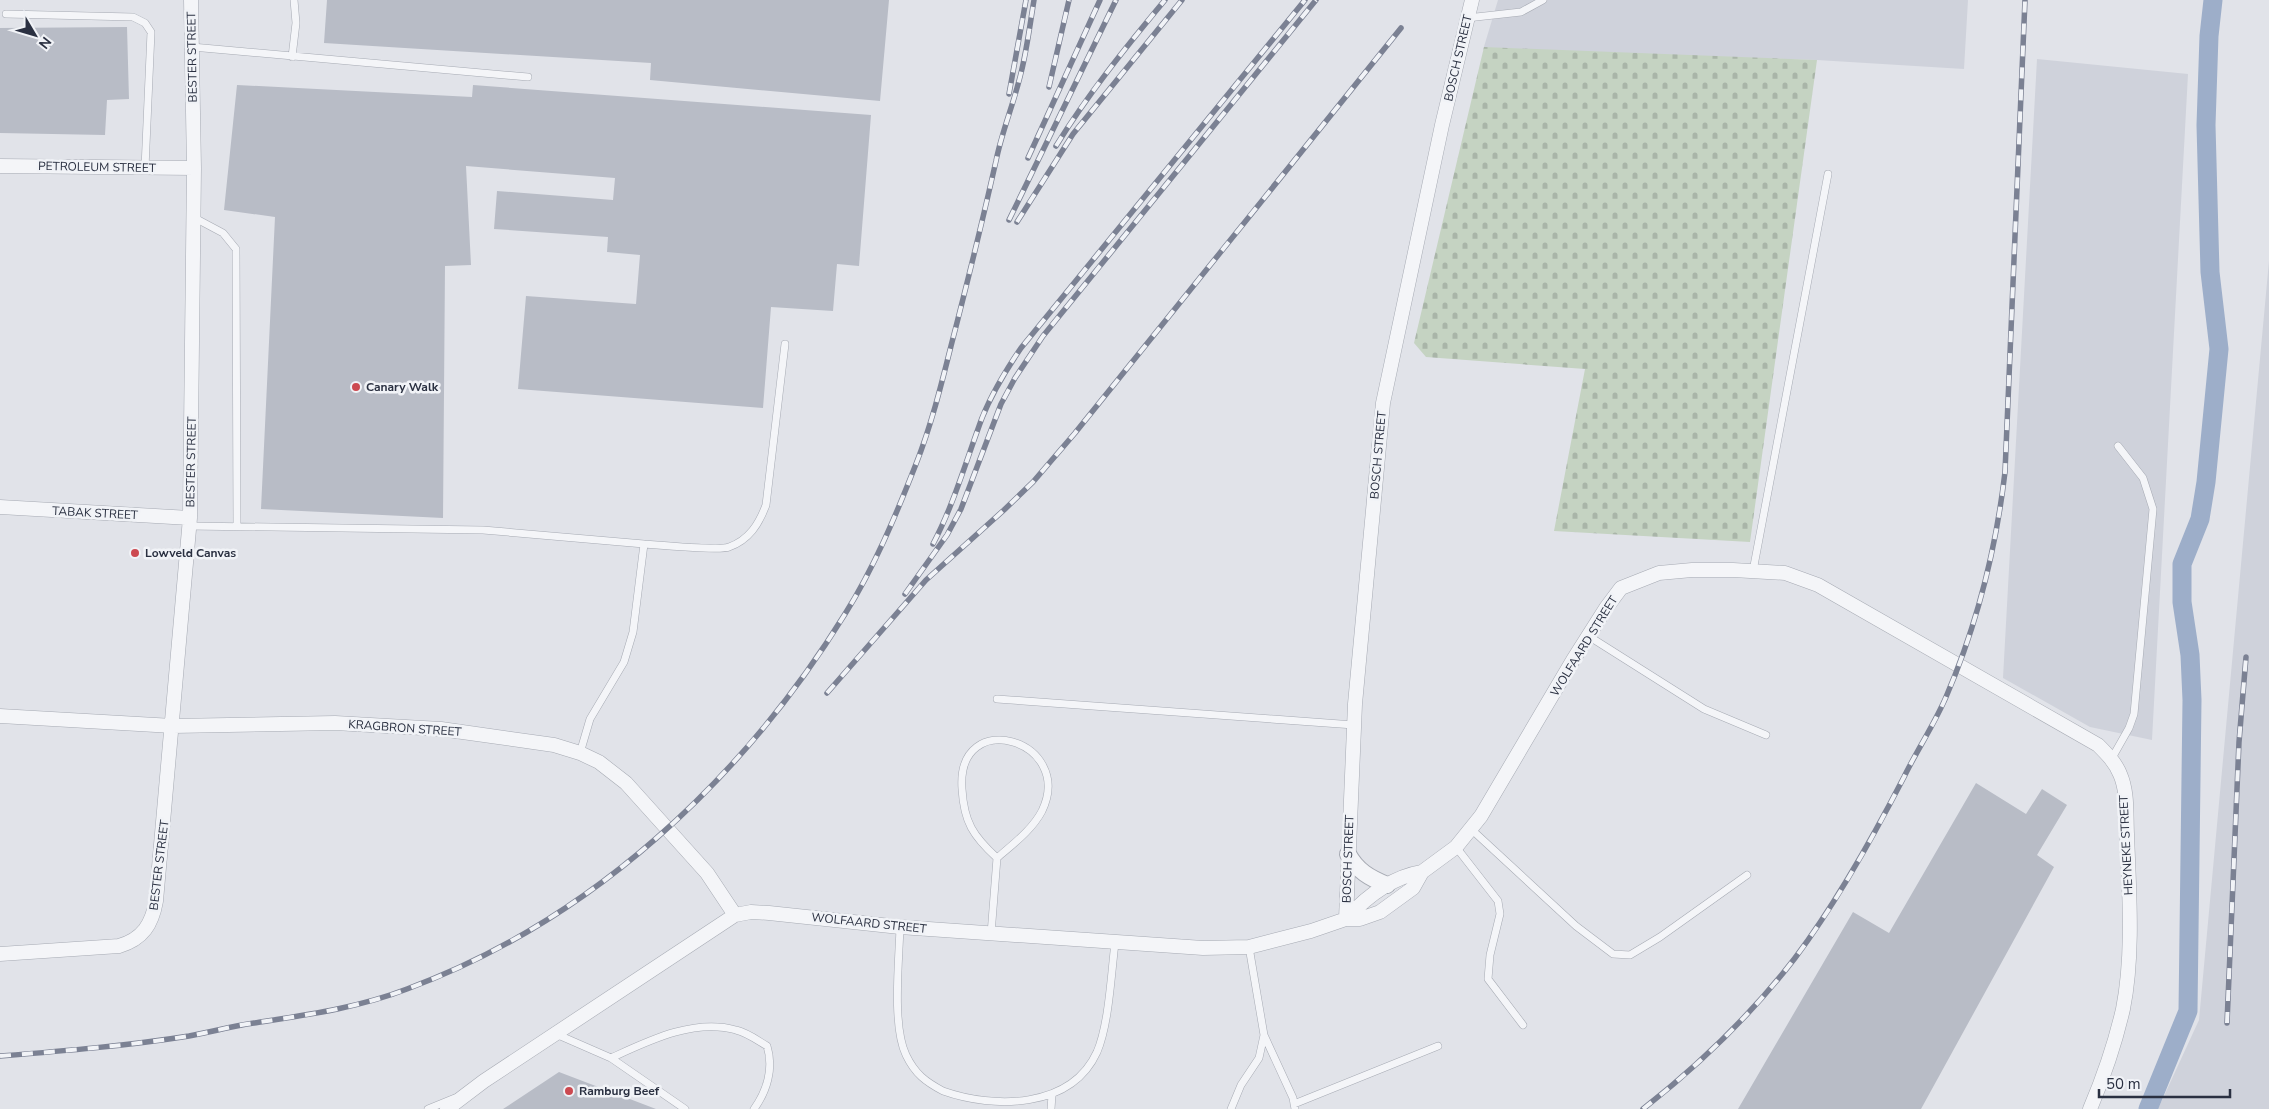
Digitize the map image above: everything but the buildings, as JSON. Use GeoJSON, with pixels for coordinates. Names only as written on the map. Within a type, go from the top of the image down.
{"type":"FeatureCollection","features":[{"type":"Feature","properties":{"kind":"street","name":"BESTER STREET"},"geometry":{"type":"LineString","coordinates":[[0,954],[119,946],[135,940],[143,934],[151,922],[156,901],[190,522],[194,168],[191,0]]}},
{"type":"Feature","properties":{"kind":"street","name":"BOSCH STREET"},"geometry":{"type":"LineString","coordinates":[[1346,918],[1354,725],[1383,403],[1440,134],[1472,0]]}},
{"type":"Feature","properties":{"kind":"street","name":"PETROLEUM STREET"},"geometry":{"type":"LineString","coordinates":[[0,166],[194,168]]}},
{"type":"Feature","properties":{"kind":"street","name":"TABAK STREET"},"geometry":{"type":"LineString","coordinates":[[0,507],[190,522]]}},
{"type":"Feature","properties":{"kind":"street","name":"WOLFAARD STREET"},"geometry":{"type":"LineString","coordinates":[[447,1109],[462,1096],[736,915],[751,912],[769,912],[900,928],[1115,944],[1203,948],[1248,947],[1311,931],[1346,918],[1360,919],[1380,912],[1413,888],[1422,872],[1456,847],[1482,816],[1574,660],[1590,637],[1606,608],[1622,588],[1660,573],[1692,570],[1785,573],[1818,585],[1958,665]]}},
{"type":"Feature","properties":{"kind":"street","name":"HEYNEKE STREET"},"geometry":{"type":"LineString","coordinates":[[1958,665],[2098,744],[2112,758],[2121,776],[2126,801],[2129,928],[2124,1006],[2105,1075],[2090,1109]]}},
{"type":"Feature","properties":{"kind":"street","name":"KRAGBRON STREET"},"geometry":{"type":"LineString","coordinates":[[0,716],[173,726],[335,723],[441,730],[528,740],[580,753],[612,771],[638,795],[707,873],[736,915]]}},
{"type":"Feature","properties":{"kind":"street"},"geometry":{"type":"LineString","coordinates":[[1348,854],[1355,867],[1370,878],[1387,885]]}},
{"type":"Feature","properties":{"kind":"street","name":"WOLFAARD STREET"},"geometry":{"type":"LineString","coordinates":[[1346,918],[1361,903],[1387,885],[1407,875],[1422,872]]}},
{"type":"Feature","properties":{"kind":"lane"},"geometry":{"type":"LineString","coordinates":[[292,57],[296,23],[294,0]]}},
{"type":"Feature","properties":{"kind":"lane"},"geometry":{"type":"LineString","coordinates":[[1467,18],[1521,12],[1542,0]]}},
{"type":"Feature","properties":{"kind":"lane"},"geometry":{"type":"LineString","coordinates":[[6,14],[133,18],[145,23],[152,32],[145,168]]}},
{"type":"Feature","properties":{"kind":"lane"},"geometry":{"type":"LineString","coordinates":[[192,47],[528,77]]}},
{"type":"Feature","properties":{"kind":"lane"},"geometry":{"type":"LineString","coordinates":[[1753,571],[1828,174]]}},
{"type":"Feature","properties":{"kind":"lane"},"geometry":{"type":"LineString","coordinates":[[193,216],[223,234],[236,249],[237,526]]}},
{"type":"Feature","properties":{"kind":"lane"},"geometry":{"type":"LineString","coordinates":[[190,522],[237,526],[483,530],[644,544],[728,548],[744,539],[759,525],[766,505],[785,344]]}},
{"type":"Feature","properties":{"kind":"lane"},"geometry":{"type":"LineString","coordinates":[[2112,758],[2129,728],[2134,714],[2153,509],[2151,497],[2143,478],[2118,446]]}},
{"type":"Feature","properties":{"kind":"lane"},"geometry":{"type":"LineString","coordinates":[[580,753],[590,719],[624,662],[633,632],[644,544]]}},
{"type":"Feature","properties":{"kind":"lane"},"geometry":{"type":"LineString","coordinates":[[1590,637],[1704,710],[1766,735]]}},
{"type":"Feature","properties":{"kind":"lane"},"geometry":{"type":"LineString","coordinates":[[997,700],[1354,725]]}},
{"type":"Feature","properties":{"kind":"lane"},"geometry":{"type":"LineString","coordinates":[[991,934],[997,858],[1030,828],[1042,811],[1048,789],[1045,771],[1036,755],[1019,743],[998,739],[982,743],[971,751],[961,780],[967,821],[973,833],[997,858]]}},
{"type":"Feature","properties":{"kind":"lane"},"geometry":{"type":"LineString","coordinates":[[1471,829],[1576,926],[1613,954],[1630,955],[1747,875]]}},
{"type":"Feature","properties":{"kind":"lane"},"geometry":{"type":"LineString","coordinates":[[1456,847],[1498,901],[1500,914],[1490,956],[1488,979],[1523,1025]]}},
{"type":"Feature","properties":{"kind":"lane"},"geometry":{"type":"LineString","coordinates":[[900,928],[898,1023],[905,1055],[923,1080],[961,1101],[999,1108],[1037,1103],[1079,1079],[1097,1052],[1104,1026],[1115,944]]}},
{"type":"Feature","properties":{"kind":"lane"},"geometry":{"type":"LineString","coordinates":[[1248,947],[1264,1035],[1295,1106],[1438,1046]]}},
{"type":"Feature","properties":{"kind":"lane"},"geometry":{"type":"LineString","coordinates":[[611,1058],[666,1035],[717,1027],[736,1030],[751,1036],[767,1046],[770,1056],[767,1086],[754,1109]]}},
{"type":"Feature","properties":{"kind":"lane"},"geometry":{"type":"LineString","coordinates":[[556,1033],[611,1058],[686,1109]]}},
{"type":"Feature","properties":{"kind":"lane"},"geometry":{"type":"LineString","coordinates":[[1231,1109],[1241,1085],[1258,1058],[1264,1035]]}},
{"type":"Feature","properties":{"kind":"lane"},"geometry":{"type":"LineString","coordinates":[[1051,1109],[1052,1095]]}},
{"type":"Feature","properties":{"kind":"lane"},"geometry":{"type":"LineString","coordinates":[[428,1109],[462,1096]]}},
{"type":"Feature","properties":{"kind":"shaded area"},"geometry":{"type":"Polygon","coordinates":[[[1498,0],[1968,0],[1964,69],[1817,60],[1483,50],[1498,0]]]}},
{"type":"Feature","properties":{"kind":"shaded area"},"geometry":{"type":"Polygon","coordinates":[[[2037,59],[2188,74],[2152,740],[2090,727],[2003,678],[2037,59]]]}},
{"type":"Feature","properties":{"kind":"shaded area"},"geometry":{"type":"Polygon","coordinates":[[[2269,261],[2269,1109],[2158,1109],[2199,1020],[2269,261]]]}},
{"type":"Feature","properties":{"kind":"green space"},"geometry":{"type":"Polygon","coordinates":[[[1484,47],[1817,60],[1750,542],[1554,531],[1585,369],[1426,357],[1414,343],[1484,47]]]}},
{"type":"Feature","properties":{"kind":"waterway"},"geometry":{"type":"LineString","coordinates":[[2148,1109],[2188,1011],[2192,700],[2190,655],[2182,602],[2182,564],[2200,519],[2206,482],[2219,349],[2210,272],[2206,125],[2209,36],[2213,0]]}},
{"type":"Feature","properties":{"kind":"railway"},"geometry":{"type":"LineString","coordinates":[[1009,94],[1026,0]]}},
{"type":"Feature","properties":{"kind":"railway"},"geometry":{"type":"LineString","coordinates":[[0,1056],[165,1040],[351,1006],[407,989],[474,960],[539,925],[600,884],[657,838],[710,787],[759,733],[804,675],[845,614],[875,560],[901,502],[931,421],[939,391],[999,150],[1021,73],[1034,0]]}},
{"type":"Feature","properties":{"kind":"railway"},"geometry":{"type":"LineString","coordinates":[[1049,87],[1069,0]]}},
{"type":"Feature","properties":{"kind":"railway"},"geometry":{"type":"LineString","coordinates":[[1028,158],[1100,0]]}},
{"type":"Feature","properties":{"kind":"railway"},"geometry":{"type":"LineString","coordinates":[[1009,220],[1116,0]]}},
{"type":"Feature","properties":{"kind":"railway"},"geometry":{"type":"LineString","coordinates":[[1056,146],[1094,89],[1165,0]]}},
{"type":"Feature","properties":{"kind":"railway"},"geometry":{"type":"LineString","coordinates":[[1017,222],[1073,134],[1182,0]]}},
{"type":"Feature","properties":{"kind":"railway"},"geometry":{"type":"LineString","coordinates":[[933,544],[954,498],[986,409],[1021,348],[1305,0]]}},
{"type":"Feature","properties":{"kind":"railway"},"geometry":{"type":"LineString","coordinates":[[905,594],[947,535],[961,509],[1001,404],[1015,378],[1043,336],[1316,0]]}},
{"type":"Feature","properties":{"kind":"railway"},"geometry":{"type":"LineString","coordinates":[[1643,1109],[1724,1038],[1761,999],[1810,937],[1867,847],[1936,718],[1967,642],[1991,558],[2005,472],[2025,0]]}},
{"type":"Feature","properties":{"kind":"railway"},"geometry":{"type":"LineString","coordinates":[[827,693],[926,580],[1033,482],[1075,433],[1401,28]]}},
{"type":"Feature","properties":{"kind":"railway"},"geometry":{"type":"LineString","coordinates":[[2227,1023],[2239,742],[2246,657]]}},
{"type":"Feature","properties":{"kind":"place","name":"Canary Walk"},"geometry":{"type":"Point","coordinates":[356,387]}},
{"type":"Feature","properties":{"kind":"place","name":"Lowveld Canvas"},"geometry":{"type":"Point","coordinates":[135,553]}},
{"type":"Feature","properties":{"kind":"place","name":"Ramburg Beef"},"geometry":{"type":"Point","coordinates":[569,1091]}}]}
